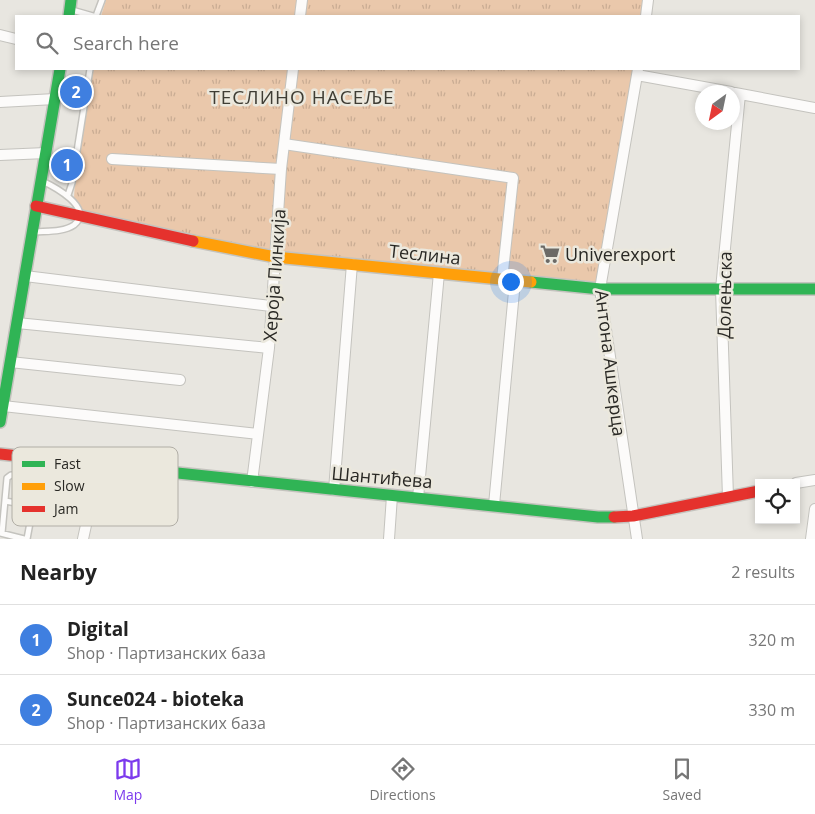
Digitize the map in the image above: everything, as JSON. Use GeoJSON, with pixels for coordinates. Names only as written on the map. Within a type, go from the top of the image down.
{"type":"FeatureCollection","features":[{"type":"Feature","properties":{"kind":"street"},"geometry":{"type":"LineString","coordinates":[[300,15],[302,0]]}},
{"type":"Feature","properties":{"kind":"street"},"geometry":{"type":"LineString","coordinates":[[646,15],[648,0]]}},
{"type":"Feature","properties":{"kind":"street"},"geometry":{"type":"LineString","coordinates":[[0,35],[15,38]]}},
{"type":"Feature","properties":{"kind":"street"},"geometry":{"type":"LineString","coordinates":[[0,422],[60,70]]}},
{"type":"Feature","properties":{"kind":"street","name":"Хероја Пинкија"},"geometry":{"type":"LineString","coordinates":[[252,482],[269,348],[281,169],[293,70]]}},
{"type":"Feature","properties":{"kind":"street"},"geometry":{"type":"LineString","coordinates":[[638,72],[697,85]]}},
{"type":"Feature","properties":{"kind":"street","name":"Антона Ашкерца"},"geometry":{"type":"LineString","coordinates":[[637,539],[600,289],[638,72]]}},
{"type":"Feature","properties":{"kind":"street"},"geometry":{"type":"LineString","coordinates":[[740,94],[815,108]]}},
{"type":"Feature","properties":{"kind":"street"},"geometry":{"type":"LineString","coordinates":[[0,102],[55,99]]}},
{"type":"Feature","properties":{"kind":"street","name":"Долењска"},"geometry":{"type":"LineString","coordinates":[[728,497],[721,290],[732,130]]}},
{"type":"Feature","properties":{"kind":"street"},"geometry":{"type":"LineString","coordinates":[[284,144],[513,178],[502,280]]}},
{"type":"Feature","properties":{"kind":"street"},"geometry":{"type":"LineString","coordinates":[[0,155],[46,153]]}},
{"type":"Feature","properties":{"kind":"street"},"geometry":{"type":"LineString","coordinates":[[112,159],[281,169]]}},
{"type":"Feature","properties":{"kind":"street","name":"Теслина"},"geometry":{"type":"LineString","coordinates":[[36,206],[78,217],[275,257],[600,289],[815,289]]}},
{"type":"Feature","properties":{"kind":"street"},"geometry":{"type":"LineString","coordinates":[[334,490],[352,264]]}},
{"type":"Feature","properties":{"kind":"street"},"geometry":{"type":"LineString","coordinates":[[418,498],[439,273]]}},
{"type":"Feature","properties":{"kind":"street"},"geometry":{"type":"LineString","coordinates":[[25,276],[272,306]]}},
{"type":"Feature","properties":{"kind":"street"},"geometry":{"type":"LineString","coordinates":[[494,505],[515,281]]}},
{"type":"Feature","properties":{"kind":"street"},"geometry":{"type":"LineString","coordinates":[[17,323],[269,348]]}},
{"type":"Feature","properties":{"kind":"street"},"geometry":{"type":"LineString","coordinates":[[10,362],[180,380]]}},
{"type":"Feature","properties":{"kind":"street"},"geometry":{"type":"LineString","coordinates":[[3,406],[258,434]]}},
{"type":"Feature","properties":{"kind":"street","name":"Шантићева"},"geometry":{"type":"LineString","coordinates":[[178,474],[494,505],[598,518],[634,516],[755,492]]}},
{"type":"Feature","properties":{"kind":"street"},"geometry":{"type":"LineString","coordinates":[[800,482],[815,480]]}},
{"type":"Feature","properties":{"kind":"street"},"geometry":{"type":"LineString","coordinates":[[389,539],[392,496]]}},
{"type":"Feature","properties":{"kind":"street"},"geometry":{"type":"LineString","coordinates":[[811,539],[815,509]]}},
{"type":"Feature","properties":{"kind":"street"},"geometry":{"type":"LineString","coordinates":[[83,539],[86,526]]}},
{"type":"Feature","properties":{"kind":"lane"},"geometry":{"type":"LineString","coordinates":[[95,15],[102,0]]}},
{"type":"Feature","properties":{"kind":"lane"},"geometry":{"type":"LineString","coordinates":[[70,9],[91,15]]}},
{"type":"Feature","properties":{"kind":"lane"},"geometry":{"type":"LineString","coordinates":[[68,195],[72,183],[90,70]]}},
{"type":"Feature","properties":{"kind":"lane"},"geometry":{"type":"LineString","coordinates":[[32,233],[68,228],[77,222],[78,217],[76,207],[68,195],[41,181]]}},
{"type":"Feature","properties":{"kind":"lane"},"geometry":{"type":"LineString","coordinates":[[12,475],[7,478],[1,533],[25,539],[28,526]]}},
{"type":"Feature","properties":{"kind":"lane"},"geometry":{"type":"LineString","coordinates":[[5,501],[12,502]]}},
{"type":"Feature","properties":{"kind":"green space"},"geometry":{"type":"Polygon","coordinates":[[[106,0],[646,0],[644,15],[101,15],[106,0]]]}},
{"type":"Feature","properties":{"kind":"green space"},"geometry":{"type":"Polygon","coordinates":[[[93,70],[636,70],[598,287],[281,255],[85,213],[74,198],[93,70]]]}},
{"type":"Feature","properties":{"kind":"traffic: fast"},"geometry":{"type":"LineString","coordinates":[[69,15],[71,0]]}},
{"type":"Feature","properties":{"kind":"traffic: fast"},"geometry":{"type":"LineString","coordinates":[[0,422],[60,70]]}},
{"type":"Feature","properties":{"kind":"traffic: fast"},"geometry":{"type":"LineString","coordinates":[[531,282],[600,289],[815,289]]}},
{"type":"Feature","properties":{"kind":"traffic: fast"},"geometry":{"type":"LineString","coordinates":[[178,473],[598,517],[614,517]]}},
{"type":"Feature","properties":{"kind":"traffic: slow"},"geometry":{"type":"LineString","coordinates":[[193,241],[275,257],[531,282]]}},
{"type":"Feature","properties":{"kind":"traffic: jam"},"geometry":{"type":"LineString","coordinates":[[36,206],[193,241]]}},
{"type":"Feature","properties":{"kind":"traffic: jam"},"geometry":{"type":"LineString","coordinates":[[0,454],[12,455]]}},
{"type":"Feature","properties":{"kind":"traffic: jam"},"geometry":{"type":"LineString","coordinates":[[614,517],[633,516],[755,492]]}},
{"type":"Feature","properties":{"kind":"place","name":"Sunce024 - bioteka"},"geometry":{"type":"Point","coordinates":[76,92]}},
{"type":"Feature","properties":{"kind":"place","name":"Digital"},"geometry":{"type":"Point","coordinates":[67,165]}},
{"type":"Feature","properties":{"kind":"place","name":"Univerexport"},"geometry":{"type":"Point","coordinates":[550,254]}},
{"type":"Feature","properties":{"kind":"district","name":"ТЕСЛИНО НАСЕЉЕ"},"geometry":{"type":"Point","coordinates":[302,97]}}]}
